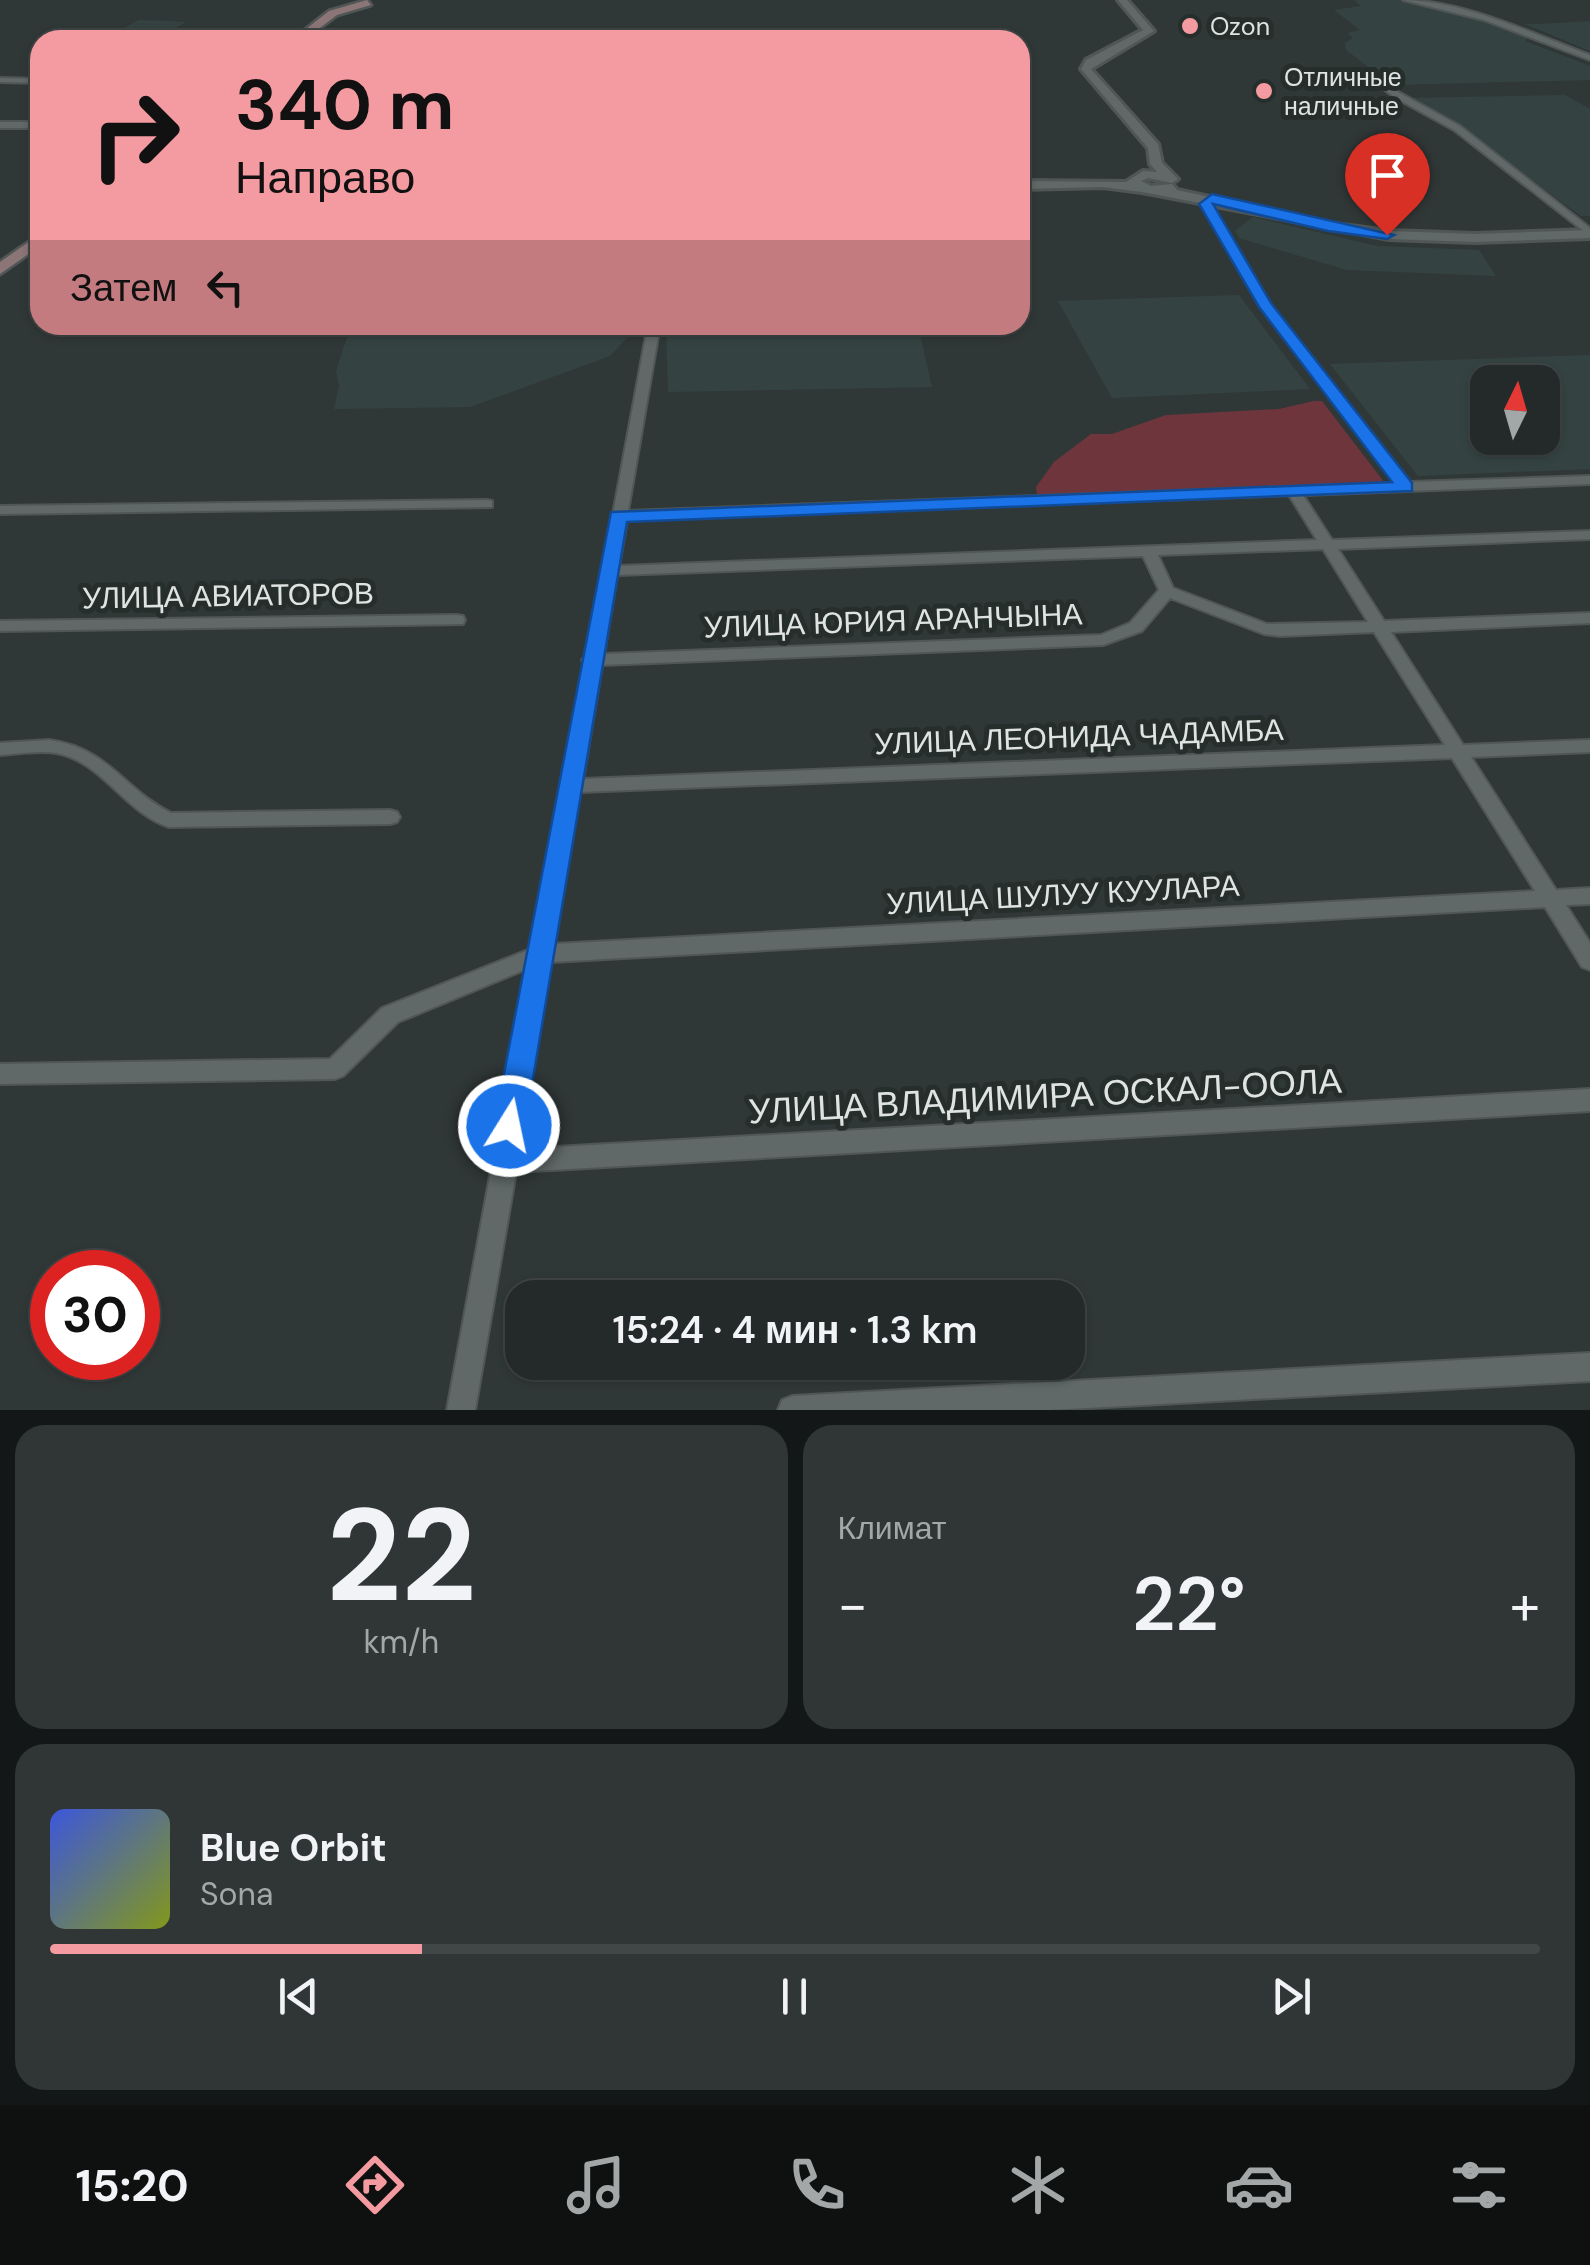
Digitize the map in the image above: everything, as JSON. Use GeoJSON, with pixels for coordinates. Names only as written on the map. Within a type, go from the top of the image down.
{"type":"FeatureCollection","features":[{"type":"Feature","properties":{"kind":"main road"},"geometry":{"type":"LineString","coordinates":[[306,30],[331,3],[367,4],[381,0]]}},
{"type":"Feature","properties":{"kind":"main road"},"geometry":{"type":"LineString","coordinates":[[0,270],[30,247]]}},
{"type":"Feature","properties":{"kind":"street"},"geometry":{"type":"LineString","coordinates":[[1122,0],[1149,31],[1090,62],[1086,69],[1154,147],[1156,164],[1172,180],[1206,197]]}},
{"type":"Feature","properties":{"kind":"street"},"geometry":{"type":"LineString","coordinates":[[1406,0],[1486,18],[1590,58]]}},
{"type":"Feature","properties":{"kind":"street"},"geometry":{"type":"LineString","coordinates":[[1367,72],[1401,98],[1457,128],[1590,233]]}},
{"type":"Feature","properties":{"kind":"street"},"geometry":{"type":"LineString","coordinates":[[0,80],[30,81]]}},
{"type":"Feature","properties":{"kind":"street"},"geometry":{"type":"LineString","coordinates":[[0,126],[30,124]]}},
{"type":"Feature","properties":{"kind":"street"},"geometry":{"type":"LineString","coordinates":[[1144,182],[1156,164]]}},
{"type":"Feature","properties":{"kind":"street"},"geometry":{"type":"LineString","coordinates":[[1144,182],[1174,187],[1172,180]]}},
{"type":"Feature","properties":{"kind":"street"},"geometry":{"type":"LineString","coordinates":[[1030,186],[1172,180]]}},
{"type":"Feature","properties":{"kind":"street"},"geometry":{"type":"LineString","coordinates":[[1144,182],[1315,224],[1387,235],[1590,233]]}},
{"type":"Feature","properties":{"kind":"street"},"geometry":{"type":"LineString","coordinates":[[1206,197],[1206,204],[1264,304],[1406,487]]}},
{"type":"Feature","properties":{"kind":"street"},"geometry":{"type":"LineString","coordinates":[[462,1410],[652,335]]}},
{"type":"Feature","properties":{"kind":"street"},"geometry":{"type":"LineString","coordinates":[[618,516],[1590,480]]}},
{"type":"Feature","properties":{"kind":"street"},"geometry":{"type":"LineString","coordinates":[[1295,493],[1590,961]]}},
{"type":"Feature","properties":{"kind":"street"},"geometry":{"type":"LineString","coordinates":[[0,510],[487,504]]}},
{"type":"Feature","properties":{"kind":"street"},"geometry":{"type":"LineString","coordinates":[[608,572],[1590,535]]}},
{"type":"Feature","properties":{"kind":"street"},"geometry":{"type":"LineString","coordinates":[[1149,552],[1168,591],[1264,629],[1590,618]]}},
{"type":"Feature","properties":{"kind":"street","name":"УЛИЦА ЮРИЯ АРАНЧЫНА"},"geometry":{"type":"LineString","coordinates":[[592,660],[1102,640],[1136,627],[1168,591]]}},
{"type":"Feature","properties":{"kind":"street","name":"УЛИЦА АВИАТОРОВ"},"geometry":{"type":"LineString","coordinates":[[0,626],[457,620]]}},
{"type":"Feature","properties":{"kind":"street"},"geometry":{"type":"LineString","coordinates":[[0,750],[58,746],[84,755],[100,764],[145,808],[169,820],[390,816]]}},
{"type":"Feature","properties":{"kind":"street","name":"УЛИЦА ЛЕОНИДА ЧАДАМБА"},"geometry":{"type":"LineString","coordinates":[[570,786],[1590,746]]}},
{"type":"Feature","properties":{"kind":"street","name":"УЛИЦА ШУЛУУ КУУЛАРА"},"geometry":{"type":"LineString","coordinates":[[540,954],[1590,896]]}},
{"type":"Feature","properties":{"kind":"street"},"geometry":{"type":"LineString","coordinates":[[0,1074],[334,1070],[390,1015],[540,954]]}},
{"type":"Feature","properties":{"kind":"street","name":"УЛИЦА ВЛАДИМИРА ОСКАЛ-ООЛА"},"geometry":{"type":"LineString","coordinates":[[503,1161],[1590,1100]]}},
{"type":"Feature","properties":{"kind":"street"},"geometry":{"type":"LineString","coordinates":[[792,1410],[1590,1367]]}},
{"type":"Feature","properties":{"kind":"shaded area"},"geometry":{"type":"Polygon","coordinates":[[[1354,0],[1400,0],[1484,19],[1528,37],[1525,41],[1590,66],[1590,80],[1392,85],[1346,50],[1345,43],[1353,38],[1348,33],[1360,30],[1334,10],[1361,6],[1354,0]]]}},
{"type":"Feature","properties":{"kind":"shaded area"},"geometry":{"type":"Polygon","coordinates":[[[139,20],[186,22],[172,30],[120,30],[139,20]]]}},
{"type":"Feature","properties":{"kind":"shaded area"},"geometry":{"type":"Polygon","coordinates":[[[1590,21],[1590,51],[1525,24],[1540,24],[1590,21]]]}},
{"type":"Feature","properties":{"kind":"shaded area"},"geometry":{"type":"Polygon","coordinates":[[[1565,95],[1590,109],[1590,216],[1581,216],[1453,123],[1408,98],[1565,95]]]}},
{"type":"Feature","properties":{"kind":"shaded area"},"geometry":{"type":"Polygon","coordinates":[[[1253,217],[1377,246],[1479,250],[1496,276],[1347,270],[1239,238],[1235,231],[1253,217]]]}},
{"type":"Feature","properties":{"kind":"shaded area"},"geometry":{"type":"Polygon","coordinates":[[[1239,295],[1310,389],[1112,398],[1058,301],[1239,295]]]}},
{"type":"Feature","properties":{"kind":"shaded area"},"geometry":{"type":"Polygon","coordinates":[[[348,335],[630,335],[610,356],[470,407],[334,409],[339,386],[336,371],[348,335]]]}},
{"type":"Feature","properties":{"kind":"shaded area"},"geometry":{"type":"Polygon","coordinates":[[[666,335],[920,335],[932,387],[668,392],[666,335]]]}},
{"type":"Feature","properties":{"kind":"shaded area"},"geometry":{"type":"Polygon","coordinates":[[[1590,355],[1590,469],[1418,476],[1330,364],[1590,355]]]}},
{"type":"Feature","properties":{"kind":"shaded area"},"geometry":{"type":"Polygon","coordinates":[[[1322,401],[1384,482],[1037,495],[1036,487],[1054,462],[1091,434],[1112,434],[1166,415],[1279,409],[1322,401]]]}},
{"type":"Feature","properties":{"kind":"place","name":"Ozon"},"geometry":{"type":"Point","coordinates":[1190,26]}},
{"type":"Feature","properties":{"kind":"place","name":"Отличные наличные"},"geometry":{"type":"Point","coordinates":[1264,91]}},
{"type":"Feature","properties":{"kind":"route"},"geometry":{"type":"LineString","coordinates":[[509,1126],[618,516],[1406,487],[1264,304],[1206,204],[1212,198],[1328,226],[1387,235]]}}]}
